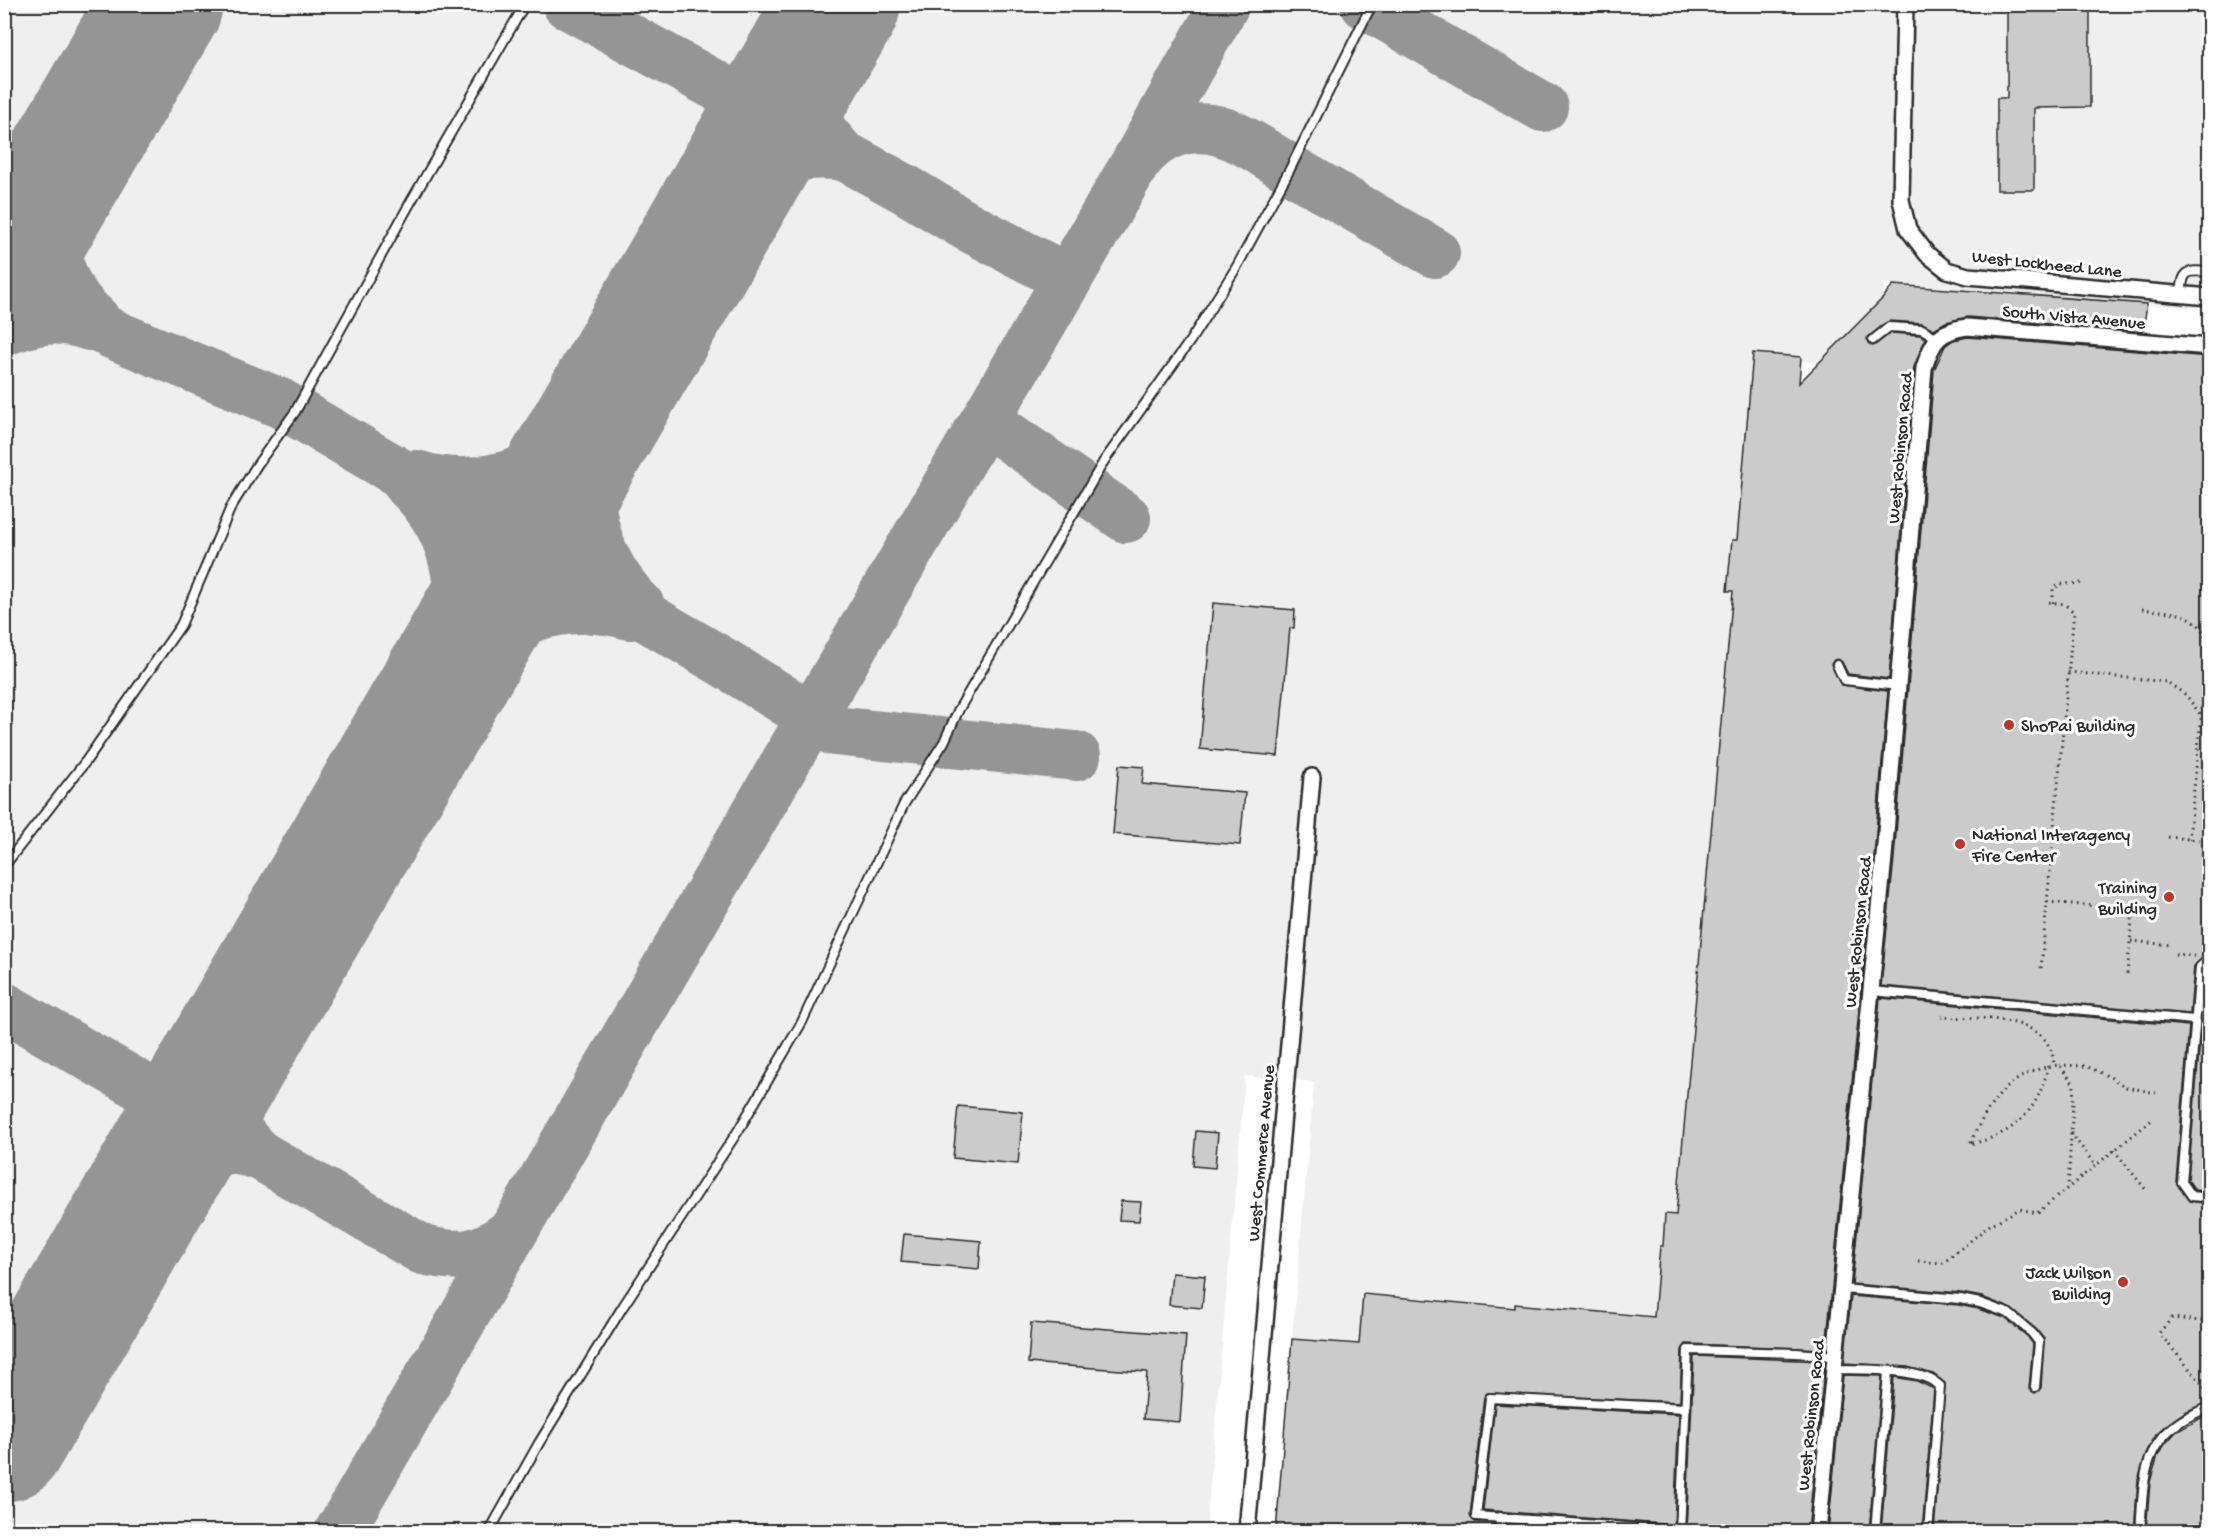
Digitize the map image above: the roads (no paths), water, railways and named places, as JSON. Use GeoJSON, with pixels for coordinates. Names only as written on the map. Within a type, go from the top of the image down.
{"type":"FeatureCollection","features":[{"type":"Feature","properties":{"kind":"street","name":"West Lockheed Lane"},"geometry":{"type":"LineString","coordinates":[[1905,4],[1901,200],[1908,229],[1927,254],[1947,270],[1968,276],[2210,297]]}},
{"type":"Feature","properties":{"kind":"street","name":"South Vista Avenue"},"geometry":{"type":"LineString","coordinates":[[1937,338],[1952,329],[1967,327],[2210,347]]}},
{"type":"Feature","properties":{"kind":"street","name":"West Robinson Road"},"geometry":{"type":"LineString","coordinates":[[1818,1532],[1899,686],[1924,368],[1929,350],[1937,338]]}},
{"type":"Feature","properties":{"kind":"street","name":"West Commerce Avenue"},"geometry":{"type":"LineString","coordinates":[[1247,1532],[1312,777]]}},
{"type":"Feature","properties":{"kind":"lane"},"geometry":{"type":"LineString","coordinates":[[4,866],[86,761],[181,625],[231,507],[257,465],[295,412],[409,205],[525,4]]}},
{"type":"Feature","properties":{"kind":"lane"},"geometry":{"type":"LineString","coordinates":[[489,1532],[539,1443],[616,1317],[738,1131],[802,1022],[904,804],[944,742],[959,709],[1104,461],[1190,341],[1236,268],[1290,169],[1372,4]]}},
{"type":"Feature","properties":{"kind":"lane"},"geometry":{"type":"LineString","coordinates":[[2181,295],[2182,279],[2185,274],[2190,271],[2210,272]]}},
{"type":"Feature","properties":{"kind":"lane"},"geometry":{"type":"LineString","coordinates":[[1873,340],[1889,327],[1922,329],[1937,338]]}},
{"type":"Feature","properties":{"kind":"lane"},"geometry":{"type":"LineString","coordinates":[[1837,664],[1844,680],[1899,686]]}},
{"type":"Feature","properties":{"kind":"lane"},"geometry":{"type":"LineString","coordinates":[[2210,958],[2200,967],[2182,1182],[2192,1196],[2210,1198]]}},
{"type":"Feature","properties":{"kind":"lane"},"geometry":{"type":"LineString","coordinates":[[1871,991],[2194,1020]]}},
{"type":"Feature","properties":{"kind":"lane"},"geometry":{"type":"LineString","coordinates":[[1842,1289],[1960,1299],[1980,1302],[2008,1313],[2039,1342],[2035,1387]]}},
{"type":"Feature","properties":{"kind":"lane"},"geometry":{"type":"LineString","coordinates":[[1686,1408],[1490,1398],[1476,1516],[1680,1531],[1686,1408],[1688,1350],[1796,1353],[1888,1372],[1916,1374],[1932,1378],[1940,1386],[1928,1532]]}},
{"type":"Feature","properties":{"kind":"lane"},"geometry":{"type":"LineString","coordinates":[[1875,1532],[1888,1372]]}},
{"type":"Feature","properties":{"kind":"lane"},"geometry":{"type":"LineString","coordinates":[[2140,1532],[2145,1472],[2151,1454],[2160,1439],[2178,1423],[2210,1407]]}},
{"type":"Feature","properties":{"kind":"lane"},"geometry":{"type":"LineString","coordinates":[[1499,1532],[1500,1517]]}},
{"type":"Feature","properties":{"kind":"place","name":"ShoPai Building"},"geometry":{"type":"Point","coordinates":[2009,725]}},
{"type":"Feature","properties":{"kind":"place","name":"National Interagency Fire Center"},"geometry":{"type":"Point","coordinates":[1960,844]}},
{"type":"Feature","properties":{"kind":"place","name":"Training Building"},"geometry":{"type":"Point","coordinates":[2169,897]}},
{"type":"Feature","properties":{"kind":"place","name":"Jack Wilson Building"},"geometry":{"type":"Point","coordinates":[2123,1282]}}]}
